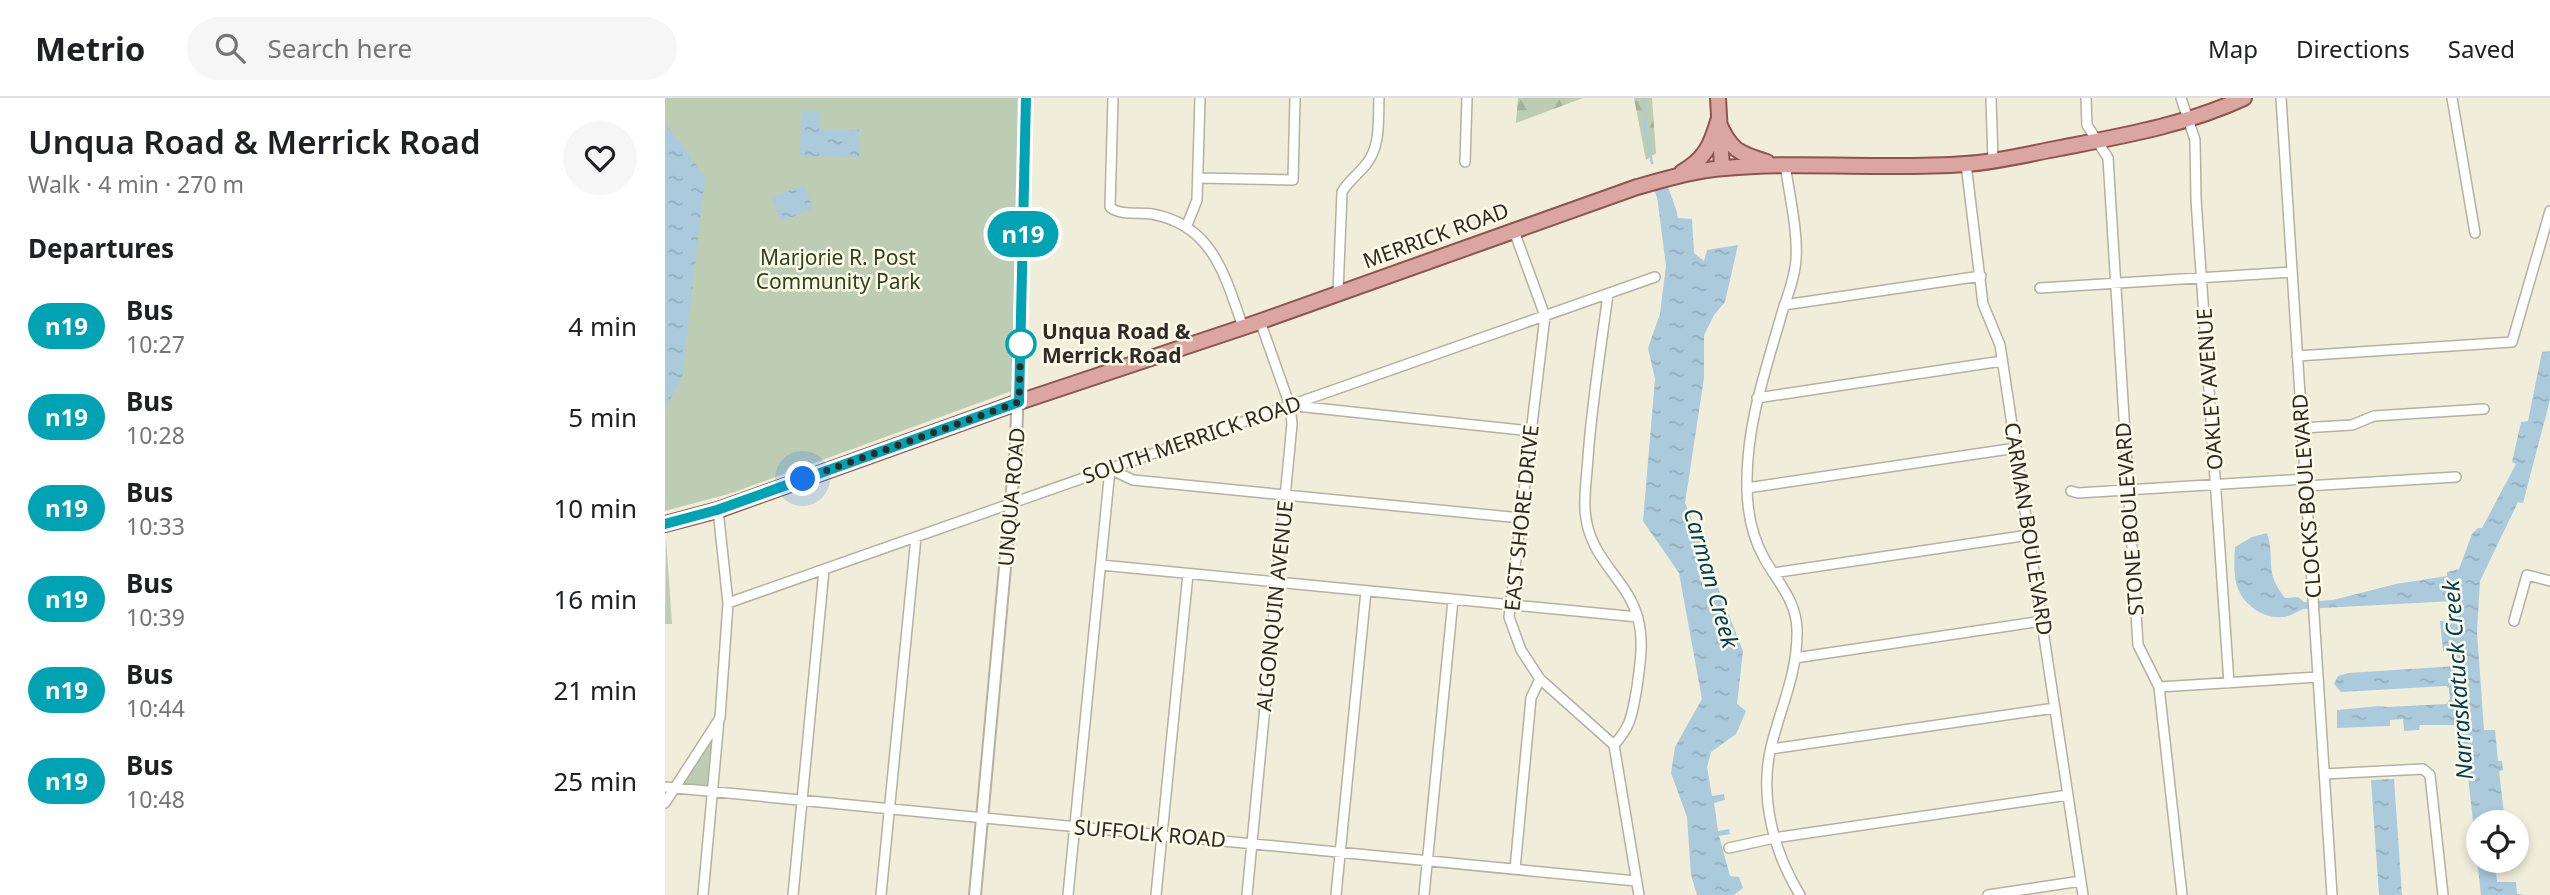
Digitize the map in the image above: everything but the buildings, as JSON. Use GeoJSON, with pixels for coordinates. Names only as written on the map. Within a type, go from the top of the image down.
{"type":"FeatureCollection","features":[{"type":"Feature","properties":{"kind":"main road"},"geometry":{"type":"LineString","coordinates":[[1718,98],[1722,168]]}},
{"type":"Feature","properties":{"kind":"main road","name":"MERRICK ROAD"},"geometry":{"type":"LineString","coordinates":[[665,524],[717,510],[1019,402],[1672,177],[1722,168],[1781,165],[1966,164],[1993,161],[2189,120],[2244,98]]}},
{"type":"Feature","properties":{"kind":"main road"},"geometry":{"type":"LineString","coordinates":[[1718,121],[1732,148],[1746,156],[1781,165]]}},
{"type":"Feature","properties":{"kind":"main road"},"geometry":{"type":"LineString","coordinates":[[1672,177],[1704,157],[1711,146],[1718,121]]}},
{"type":"Feature","properties":{"kind":"street","name":"UNQUA ROAD"},"geometry":{"type":"LineString","coordinates":[[975,895],[1013,503],[1019,402],[1026,98]]}},
{"type":"Feature","properties":{"kind":"street"},"geometry":{"type":"LineString","coordinates":[[1113,98],[1109,203],[1111,209],[1154,215],[1187,225],[1219,262],[1243,327]]}},
{"type":"Feature","properties":{"kind":"street"},"geometry":{"type":"LineString","coordinates":[[1187,225],[1197,200],[1201,98]]}},
{"type":"Feature","properties":{"kind":"street"},"geometry":{"type":"LineString","coordinates":[[1198,178],[1293,180],[1295,98]]}},
{"type":"Feature","properties":{"kind":"street"},"geometry":{"type":"LineString","coordinates":[[1338,293],[1342,192],[1367,163],[1375,149],[1379,98]]}},
{"type":"Feature","properties":{"kind":"street"},"geometry":{"type":"LineString","coordinates":[[1465,162],[1467,98]]}},
{"type":"Feature","properties":{"kind":"street"},"geometry":{"type":"LineString","coordinates":[[1991,98],[1993,161]]}},
{"type":"Feature","properties":{"kind":"street","name":"STONE BOULEVARD"},"geometry":{"type":"LineString","coordinates":[[2086,98],[2087,125],[2108,158],[2138,645],[2159,687],[2182,895]]}},
{"type":"Feature","properties":{"kind":"street","name":"OAKLEY AVENUE"},"geometry":{"type":"LineString","coordinates":[[2181,98],[2195,140],[2196,199],[2229,683]]}},
{"type":"Feature","properties":{"kind":"street","name":"CLOCKS BOULEVARD"},"geometry":{"type":"LineString","coordinates":[[2281,98],[2332,895]]}},
{"type":"Feature","properties":{"kind":"street"},"geometry":{"type":"LineString","coordinates":[[2452,98],[2475,233]]}},
{"type":"Feature","properties":{"kind":"street","name":"CARMAN BOULEVARD"},"geometry":{"type":"LineString","coordinates":[[1966,164],[1983,304],[2000,345],[2083,895]]}},
{"type":"Feature","properties":{"kind":"street"},"geometry":{"type":"LineString","coordinates":[[1781,165],[1797,259],[1792,284],[1757,398],[1748,449],[1747,488],[1750,519],[1757,543],[1784,589],[1793,608],[1797,626],[1789,693],[1771,749],[1768,797],[1775,838],[1788,873],[1800,895]]}},
{"type":"Feature","properties":{"kind":"street"},"geometry":{"type":"LineString","coordinates":[[2297,356],[2512,342],[2550,211]]}},
{"type":"Feature","properties":{"kind":"street","name":"EAST SHORE DRIVE"},"geometry":{"type":"LineString","coordinates":[[1514,231],[1545,316],[1509,617],[1521,650],[1540,679],[1613,744]]}},
{"type":"Feature","properties":{"kind":"street"},"geometry":{"type":"LineString","coordinates":[[2040,288],[2292,272]]}},
{"type":"Feature","properties":{"kind":"street"},"geometry":{"type":"LineString","coordinates":[[1784,305],[1980,276]]}},
{"type":"Feature","properties":{"kind":"street","name":"SOUTH MERRICK ROAD"},"geometry":{"type":"LineString","coordinates":[[728,603],[1655,277]]}},
{"type":"Feature","properties":{"kind":"street"},"geometry":{"type":"LineString","coordinates":[[1608,294],[1591,422],[1585,511],[1596,550],[1638,617],[1640,665],[1631,722],[1627,731],[1613,744],[1639,895]]}},
{"type":"Feature","properties":{"kind":"street","name":"ALGONQUIN AVENUE"},"geometry":{"type":"LineString","coordinates":[[1247,895],[1292,424],[1290,406],[1260,321]]}},
{"type":"Feature","properties":{"kind":"street"},"geometry":{"type":"LineString","coordinates":[[1757,398],[2002,361]]}},
{"type":"Feature","properties":{"kind":"street"},"geometry":{"type":"LineString","coordinates":[[1290,406],[1531,431]]}},
{"type":"Feature","properties":{"kind":"street"},"geometry":{"type":"LineString","coordinates":[[2302,428],[2353,425],[2374,416],[2484,410]]}},
{"type":"Feature","properties":{"kind":"street"},"geometry":{"type":"LineString","coordinates":[[1747,488],[2016,448]]}},
{"type":"Feature","properties":{"kind":"street"},"geometry":{"type":"LineString","coordinates":[[1068,895],[1110,469],[1133,480],[1521,518]]}},
{"type":"Feature","properties":{"kind":"street"},"geometry":{"type":"LineString","coordinates":[[2071,491],[2078,493],[2216,484],[2456,477]]}},
{"type":"Feature","properties":{"kind":"street"},"geometry":{"type":"LineString","coordinates":[[703,895],[728,603],[717,510]]}},
{"type":"Feature","properties":{"kind":"street"},"geometry":{"type":"LineString","coordinates":[[1773,573],[2029,535]]}},
{"type":"Feature","properties":{"kind":"street"},"geometry":{"type":"LineString","coordinates":[[881,895],[916,537]]}},
{"type":"Feature","properties":{"kind":"street"},"geometry":{"type":"LineString","coordinates":[[1101,565],[1638,617]]}},
{"type":"Feature","properties":{"kind":"street"},"geometry":{"type":"LineString","coordinates":[[793,895],[824,570]]}},
{"type":"Feature","properties":{"kind":"street"},"geometry":{"type":"LineString","coordinates":[[1156,895],[1188,574]]}},
{"type":"Feature","properties":{"kind":"street"},"geometry":{"type":"LineString","coordinates":[[2514,621],[2527,575],[2550,581]]}},
{"type":"Feature","properties":{"kind":"street"},"geometry":{"type":"LineString","coordinates":[[1336,895],[1366,591]]}},
{"type":"Feature","properties":{"kind":"street"},"geometry":{"type":"LineString","coordinates":[[1424,895],[1453,600]]}},
{"type":"Feature","properties":{"kind":"street"},"geometry":{"type":"LineString","coordinates":[[1795,658],[2042,621]]}},
{"type":"Feature","properties":{"kind":"street"},"geometry":{"type":"LineString","coordinates":[[2159,687],[2318,677]]}},
{"type":"Feature","properties":{"kind":"street"},"geometry":{"type":"LineString","coordinates":[[1515,869],[1531,698],[1540,679]]}},
{"type":"Feature","properties":{"kind":"street"},"geometry":{"type":"LineString","coordinates":[[1771,749],[2055,708]]}},
{"type":"Feature","properties":{"kind":"street"},"geometry":{"type":"LineString","coordinates":[[665,803],[670,788],[720,718]]}},
{"type":"Feature","properties":{"kind":"street"},"geometry":{"type":"LineString","coordinates":[[2324,774],[2423,769],[2428,772],[2442,895]]}},
{"type":"Feature","properties":{"kind":"street","name":"SUFFOLK ROAD"},"geometry":{"type":"LineString","coordinates":[[670,788],[1636,881]]}},
{"type":"Feature","properties":{"kind":"street"},"geometry":{"type":"LineString","coordinates":[[1729,848],[1775,838],[2068,795]]}},
{"type":"Feature","properties":{"kind":"street"},"geometry":{"type":"LineString","coordinates":[[1992,895],[2081,881]]}},
{"type":"Feature","properties":{"kind":"green space","name":"Marjorie R. Post Community Park"},"geometry":{"type":"Polygon","coordinates":[[[665,98],[1023,98],[1017,389],[732,493],[665,511],[665,98]]]}},
{"type":"Feature","properties":{"kind":"green space"},"geometry":{"type":"Polygon","coordinates":[[[1518,98],[1583,98],[1516,123],[1518,98]]]}},
{"type":"Feature","properties":{"kind":"green space"},"geometry":{"type":"Polygon","coordinates":[[[1634,98],[1652,98],[1656,153],[1646,160],[1634,98]]]}},
{"type":"Feature","properties":{"kind":"green space"},"geometry":{"type":"Polygon","coordinates":[[[666,538],[672,624],[665,624],[666,538]]]}},
{"type":"Feature","properties":{"kind":"green space"},"geometry":{"type":"Polygon","coordinates":[[[717,724],[712,790],[678,786],[717,724]]]}},
{"type":"Feature","properties":{"kind":"water"},"geometry":{"type":"Polygon","coordinates":[[[801,112],[819,112],[819,129],[859,130],[859,157],[800,156],[801,112]]]}},
{"type":"Feature","properties":{"kind":"water"},"geometry":{"type":"Polygon","coordinates":[[[665,123],[705,177],[682,379],[665,408],[665,123]]]}},
{"type":"Feature","properties":{"kind":"water"},"geometry":{"type":"Polygon","coordinates":[[[804,185],[813,209],[781,221],[771,197],[804,185]]]}},
{"type":"Feature","properties":{"kind":"water"},"geometry":{"type":"Polygon","coordinates":[[[1669,193],[1678,218],[1692,219],[1694,253],[1704,261],[1707,250],[1738,245],[1725,302],[1714,315],[1704,335],[1704,378],[1685,503],[1743,651],[1737,704],[1746,711],[1736,734],[1711,752],[1707,767],[1712,796],[1724,794],[1725,800],[1714,803],[1718,831],[1729,829],[1730,834],[1719,836],[1730,876],[1739,877],[1743,888],[1734,895],[1697,895],[1691,875],[1687,817],[1671,773],[1675,747],[1702,699],[1679,573],[1643,521],[1655,379],[1648,348],[1660,314],[1666,266],[1657,196],[1669,193]]]}},
{"type":"Feature","properties":{"kind":"water","name":"Narraskatuck Creek"},"geometry":{"type":"Polygon","coordinates":[[[2550,351],[2550,400],[2523,503],[2518,502],[2480,581],[2477,632],[2484,730],[2495,730],[2498,761],[2502,761],[2503,770],[2499,771],[2504,810],[2472,810],[2460,728],[2455,725],[2420,725],[2419,730],[2404,731],[2403,719],[2390,720],[2390,726],[2337,728],[2337,710],[2446,704],[2450,699],[2449,688],[2446,686],[2341,692],[2334,684],[2338,676],[2348,673],[2457,666],[2456,650],[2443,651],[2440,621],[2456,620],[2454,601],[2303,609],[2285,617],[2270,616],[2252,607],[2240,593],[2235,576],[2235,547],[2252,537],[2267,533],[2272,573],[2278,588],[2285,598],[2298,597],[2304,602],[2333,600],[2396,584],[2447,576],[2447,572],[2459,569],[2472,534],[2482,528],[2516,464],[2512,462],[2521,422],[2528,421],[2542,352],[2550,351]]]}},
{"type":"Feature","properties":{"kind":"water"},"geometry":{"type":"Polygon","coordinates":[[[2394,779],[2402,895],[2379,895],[2371,780],[2394,779]]]}},
{"type":"Feature","properties":{"kind":"water"},"geometry":{"type":"Polygon","coordinates":[[[2479,873],[2496,873],[2497,882],[2516,882],[2517,894],[2525,895],[2481,895],[2479,873]]]}},
{"type":"Feature","properties":{"kind":"waterway","name":"Carman Creek"},"geometry":{"type":"LineString","coordinates":[[1644,98],[1646,135],[1652,163]]}},
{"type":"Feature","properties":{"kind":"waterway","name":"Carman Creek"},"geometry":{"type":"LineString","coordinates":[[1661,188],[1670,213]]}},
{"type":"Feature","properties":{"kind":"bus line","name":"n19"},"geometry":{"type":"LineString","coordinates":[[665,524],[717,510],[1019,402],[1026,98]]}},
{"type":"Feature","properties":{"kind":"place","name":"Unqua Road & Merrick Road"},"geometry":{"type":"Point","coordinates":[1021,344]}},
{"type":"Feature","properties":{"kind":"route"},"geometry":{"type":"LineString","coordinates":[[803,479],[1019,402],[1021,333],[1021,344]]}}]}
